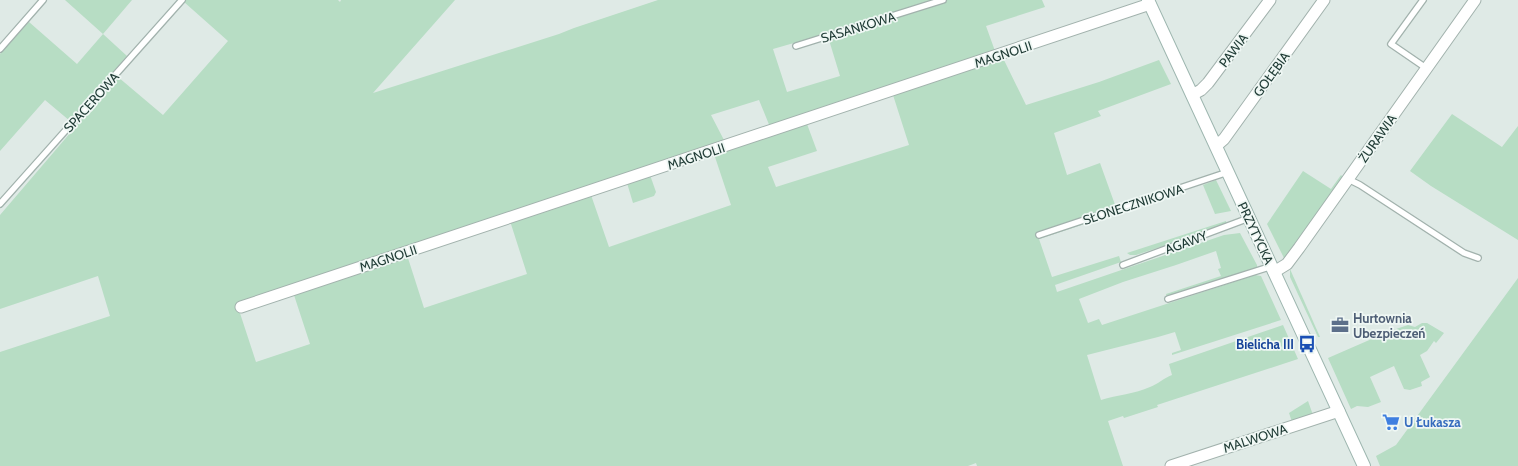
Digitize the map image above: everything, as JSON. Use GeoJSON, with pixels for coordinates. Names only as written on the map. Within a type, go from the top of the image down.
{"type":"FeatureCollection","features":[{"type":"Feature","properties":{"kind":"main road","name":"PRZYTYCKA"},"geometry":{"type":"LineString","coordinates":[[1149,2],[1364,466]]}},
{"type":"Feature","properties":{"kind":"street","name":"PAWIA"},"geometry":{"type":"LineString","coordinates":[[1192,95],[1201,90],[1208,83],[1270,0]]}},
{"type":"Feature","properties":{"kind":"street","name":"GOŁĘBIA"},"geometry":{"type":"LineString","coordinates":[[1216,146],[1224,139],[1324,0]]}},
{"type":"Feature","properties":{"kind":"street","name":"ŻURAWIA"},"geometry":{"type":"LineString","coordinates":[[1273,269],[1287,264],[1475,0]]}},
{"type":"Feature","properties":{"kind":"street","name":"MAGNOLII"},"geometry":{"type":"LineString","coordinates":[[241,307],[1149,2]]}},
{"type":"Feature","properties":{"kind":"street","name":"MALWOWA"},"geometry":{"type":"LineString","coordinates":[[1171,466],[1339,411]]}},
{"type":"Feature","properties":{"kind":"lane"},"geometry":{"type":"LineString","coordinates":[[0,49],[43,0]]}},
{"type":"Feature","properties":{"kind":"lane","name":"SPACEROWA"},"geometry":{"type":"LineString","coordinates":[[0,204],[182,0]]}},
{"type":"Feature","properties":{"kind":"lane","name":"SASANKOWA"},"geometry":{"type":"LineString","coordinates":[[796,46],[943,0]]}},
{"type":"Feature","properties":{"kind":"lane"},"geometry":{"type":"LineString","coordinates":[[1423,0],[1391,44],[1426,68]]}},
{"type":"Feature","properties":{"kind":"lane","name":"SŁONECZNIKOWA"},"geometry":{"type":"LineString","coordinates":[[1039,235],[1228,172]]}},
{"type":"Feature","properties":{"kind":"lane"},"geometry":{"type":"LineString","coordinates":[[1348,179],[1360,185],[1464,253],[1478,258]]}},
{"type":"Feature","properties":{"kind":"lane","name":"AGAWY"},"geometry":{"type":"LineString","coordinates":[[1123,265],[1249,218]]}},
{"type":"Feature","properties":{"kind":"lane"},"geometry":{"type":"LineString","coordinates":[[1168,299],[1273,269]]}},
{"type":"Feature","properties":{"kind":"green space"},"geometry":{"type":"Polygon","coordinates":[[[65,0],[132,0],[103,34],[65,0]]]}},
{"type":"Feature","properties":{"kind":"green space"},"geometry":{"type":"Polygon","coordinates":[[[186,0],[338,0],[340,2],[341,0],[455,0],[373,93],[559,34],[658,0],[1042,0],[1045,7],[986,26],[995,51],[770,127],[759,100],[711,115],[725,142],[237,304],[256,362],[310,344],[293,292],[407,255],[424,308],[527,274],[510,221],[591,195],[609,247],[731,205],[714,154],[807,124],[817,151],[768,167],[776,187],[909,145],[893,95],[1003,58],[1026,105],[1099,82],[1159,60],[1171,84],[1098,111],[1101,116],[1054,133],[1067,175],[1100,163],[1118,213],[1039,239],[1052,277],[1119,256],[1121,262],[1055,285],[1057,292],[1224,235],[1240,233],[1257,265],[1257,269],[1167,297],[1166,294],[1221,276],[1218,269],[1221,268],[1216,251],[1123,282],[1079,299],[1088,323],[1099,319],[1102,325],[1255,275],[1261,276],[1281,320],[1172,355],[1172,353],[1181,350],[1175,332],[1087,355],[1101,400],[1138,391],[1156,384],[1172,375],[1169,364],[1283,325],[1298,359],[1157,405],[1158,407],[1124,418],[1123,416],[1108,421],[1123,466],[977,466],[976,463],[968,466],[0,466],[0,352],[110,316],[98,276],[0,309],[0,215],[118,77],[163,115],[228,41],[184,2],[186,0]],[[891,15],[773,49],[787,92],[840,76],[829,40],[893,20],[891,15]]]}},
{"type":"Feature","properties":{"kind":"green space"},"geometry":{"type":"Polygon","coordinates":[[[29,22],[77,64],[103,34],[127,56],[70,121],[45,100],[0,151],[0,54],[29,22]]]}},
{"type":"Feature","properties":{"kind":"green space"},"geometry":{"type":"Polygon","coordinates":[[[1452,114],[1502,147],[1518,126],[1518,240],[1431,186],[1410,171],[1452,114]]]}},
{"type":"Feature","properties":{"kind":"green space"},"geometry":{"type":"Polygon","coordinates":[[[1303,171],[1331,189],[1341,175],[1343,177],[1286,258],[1284,258],[1267,224],[1303,171]]]}},
{"type":"Feature","properties":{"kind":"green space"},"geometry":{"type":"Polygon","coordinates":[[[650,175],[656,192],[654,196],[633,203],[627,183],[650,175]]]}},
{"type":"Feature","properties":{"kind":"green space"},"geometry":{"type":"Polygon","coordinates":[[[1216,180],[1231,211],[1215,214],[1203,185],[1216,180]]]}},
{"type":"Feature","properties":{"kind":"green space"},"geometry":{"type":"Polygon","coordinates":[[[1226,221],[1227,224],[1224,226],[1136,255],[1130,255],[1127,253],[1226,221]]]}},
{"type":"Feature","properties":{"kind":"green space"},"geometry":{"type":"Polygon","coordinates":[[[1290,269],[1320,337],[1318,337],[1290,277],[1290,269]]]}},
{"type":"Feature","properties":{"kind":"green space"},"geometry":{"type":"Polygon","coordinates":[[[1518,278],[1518,466],[1380,466],[1376,456],[1396,445],[1518,278]]]}},
{"type":"Feature","properties":{"kind":"green space"},"geometry":{"type":"Polygon","coordinates":[[[1422,323],[1427,323],[1444,333],[1436,343],[1434,341],[1427,351],[1420,355],[1430,377],[1421,382],[1422,386],[1410,390],[1404,389],[1394,366],[1370,377],[1381,402],[1368,407],[1357,406],[1351,409],[1328,358],[1390,331],[1408,325],[1415,327],[1422,323]]]}},
{"type":"Feature","properties":{"kind":"green space"},"geometry":{"type":"Polygon","coordinates":[[[1308,401],[1313,415],[1292,422],[1289,413],[1308,401]]]}},
{"type":"Feature","properties":{"kind":"place","name":"Hurtownia Ubezpieczeń"},"geometry":{"type":"Point","coordinates":[1340,325]}},
{"type":"Feature","properties":{"kind":"place","name":"Bielicha III"},"geometry":{"type":"Point","coordinates":[1307,344]}},
{"type":"Feature","properties":{"kind":"place","name":"U Łukasza"},"geometry":{"type":"Point","coordinates":[1391,422]}}]}
